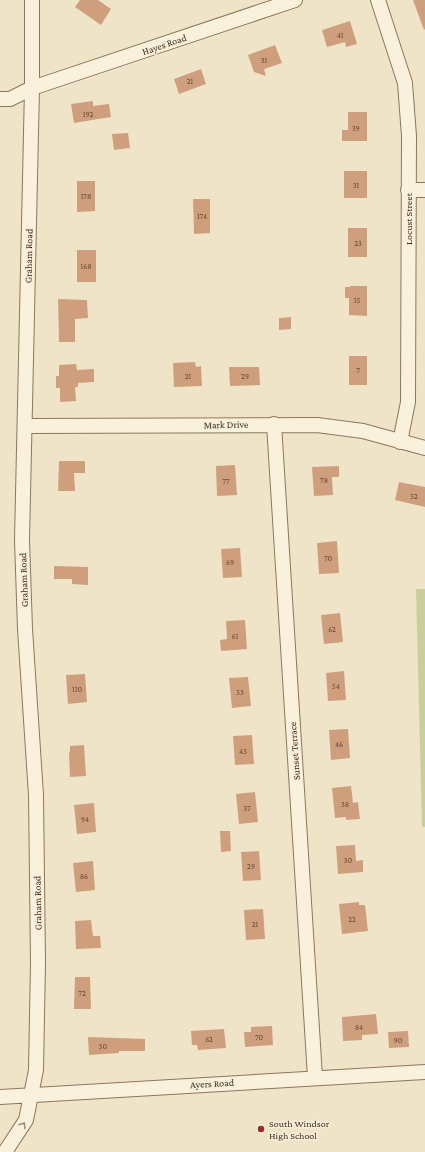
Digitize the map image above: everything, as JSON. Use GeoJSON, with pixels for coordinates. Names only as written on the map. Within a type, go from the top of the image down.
{"type":"FeatureCollection","features":[{"type":"Feature","properties":{"kind":"street","name":"Graham Road"},"geometry":{"type":"LineString","coordinates":[[5,1152],[26,1120],[36,1070],[38,963],[36,795],[25,629],[22,540],[32,88],[32,0]]}},
{"type":"Feature","properties":{"kind":"street","name":"Hayes Road"},"geometry":{"type":"LineString","coordinates":[[0,99],[10,99],[32,88],[295,0]]}},
{"type":"Feature","properties":{"kind":"street","name":"Locust Street"},"geometry":{"type":"LineString","coordinates":[[378,0],[405,83],[409,136],[408,402],[400,442]]}},
{"type":"Feature","properties":{"kind":"street"},"geometry":{"type":"LineString","coordinates":[[408,190],[425,190]]}},
{"type":"Feature","properties":{"kind":"street","name":"Sunset Terrace"},"geometry":{"type":"LineString","coordinates":[[274,424],[315,1077]]}},
{"type":"Feature","properties":{"kind":"street","name":"Mark Drive"},"geometry":{"type":"LineString","coordinates":[[25,426],[317,425],[363,431],[425,448]]}},
{"type":"Feature","properties":{"kind":"street","name":"Ayers Road"},"geometry":{"type":"LineString","coordinates":[[0,1097],[315,1077],[425,1072]]}},
{"type":"Feature","properties":{"kind":"green space"},"geometry":{"type":"Polygon","coordinates":[[[416,589],[425,589],[425,827],[422,827],[416,589]]]}},
{"type":"Feature","properties":{"kind":"building"},"geometry":{"type":"Polygon","coordinates":[[[80,0],[98,0],[111,9],[101,25],[75,7],[80,0]]]}},
{"type":"Feature","properties":{"kind":"building"},"geometry":{"type":"Polygon","coordinates":[[[413,0],[425,0],[424,30],[413,0]]]}},
{"type":"Feature","properties":{"kind":"building"},"geometry":{"type":"Polygon","coordinates":[[[350,21],[357,44],[346,47],[345,42],[327,47],[322,30],[350,21]]]}},
{"type":"Feature","properties":{"kind":"building"},"geometry":{"type":"Polygon","coordinates":[[[275,45],[282,63],[264,69],[266,76],[254,72],[248,55],[275,45]]]}},
{"type":"Feature","properties":{"kind":"building"},"geometry":{"type":"Polygon","coordinates":[[[201,69],[206,84],[179,94],[174,79],[201,69]]]}},
{"type":"Feature","properties":{"kind":"building"},"geometry":{"type":"Polygon","coordinates":[[[93,101],[93,106],[109,104],[111,117],[74,123],[71,104],[93,101]]]}},
{"type":"Feature","properties":{"kind":"building"},"geometry":{"type":"Polygon","coordinates":[[[348,112],[367,112],[367,141],[342,141],[342,130],[348,130],[348,112]]]}},
{"type":"Feature","properties":{"kind":"building"},"geometry":{"type":"Polygon","coordinates":[[[128,133],[130,148],[114,150],[112,134],[128,133]]]}},
{"type":"Feature","properties":{"kind":"building"},"geometry":{"type":"Polygon","coordinates":[[[344,171],[367,171],[367,198],[344,198],[344,171]]]}},
{"type":"Feature","properties":{"kind":"building"},"geometry":{"type":"Polygon","coordinates":[[[77,181],[95,181],[95,211],[77,212],[77,181]]]}},
{"type":"Feature","properties":{"kind":"building"},"geometry":{"type":"Polygon","coordinates":[[[193,199],[210,199],[210,233],[194,234],[193,199]]]}},
{"type":"Feature","properties":{"kind":"building"},"geometry":{"type":"Polygon","coordinates":[[[348,228],[367,228],[367,257],[348,257],[348,228]]]}},
{"type":"Feature","properties":{"kind":"building"},"geometry":{"type":"Polygon","coordinates":[[[77,250],[96,250],[96,282],[77,282],[77,250]]]}},
{"type":"Feature","properties":{"kind":"building"},"geometry":{"type":"Polygon","coordinates":[[[367,286],[367,316],[349,315],[349,298],[345,298],[345,287],[367,286]]]}},
{"type":"Feature","properties":{"kind":"building"},"geometry":{"type":"Polygon","coordinates":[[[58,299],[87,300],[88,318],[75,319],[75,342],[59,342],[58,299]]]}},
{"type":"Feature","properties":{"kind":"building"},"geometry":{"type":"Polygon","coordinates":[[[291,317],[291,329],[279,330],[279,318],[291,317]]]}},
{"type":"Feature","properties":{"kind":"building"},"geometry":{"type":"Polygon","coordinates":[[[349,356],[367,356],[367,385],[349,385],[349,356]]]}},
{"type":"Feature","properties":{"kind":"building"},"geometry":{"type":"Polygon","coordinates":[[[195,362],[196,367],[201,366],[202,386],[174,387],[173,363],[195,362]]]}},
{"type":"Feature","properties":{"kind":"building"},"geometry":{"type":"Polygon","coordinates":[[[76,364],[77,370],[94,369],[94,382],[78,383],[78,387],[75,387],[76,401],[60,402],[60,388],[56,388],[56,376],[59,376],[59,365],[76,364]]]}},
{"type":"Feature","properties":{"kind":"building"},"geometry":{"type":"Polygon","coordinates":[[[229,367],[259,367],[260,385],[230,386],[229,367]]]}},
{"type":"Feature","properties":{"kind":"building"},"geometry":{"type":"Polygon","coordinates":[[[59,461],[85,461],[85,473],[74,473],[75,491],[58,491],[59,461]]]}},
{"type":"Feature","properties":{"kind":"building"},"geometry":{"type":"Polygon","coordinates":[[[235,465],[237,495],[217,496],[216,466],[235,465]]]}},
{"type":"Feature","properties":{"kind":"building"},"geometry":{"type":"Polygon","coordinates":[[[339,466],[339,477],[332,477],[333,495],[314,496],[312,467],[339,466]]]}},
{"type":"Feature","properties":{"kind":"building"},"geometry":{"type":"Polygon","coordinates":[[[399,482],[425,487],[425,507],[395,500],[399,482]]]}},
{"type":"Feature","properties":{"kind":"building"},"geometry":{"type":"Polygon","coordinates":[[[337,541],[339,573],[319,574],[317,543],[337,541]]]}},
{"type":"Feature","properties":{"kind":"building"},"geometry":{"type":"Polygon","coordinates":[[[240,548],[242,577],[223,578],[221,549],[240,548]]]}},
{"type":"Feature","properties":{"kind":"building"},"geometry":{"type":"Polygon","coordinates":[[[54,566],[88,567],[88,585],[72,584],[72,579],[54,579],[54,566]]]}},
{"type":"Feature","properties":{"kind":"building"},"geometry":{"type":"Polygon","coordinates":[[[340,613],[343,642],[324,644],[321,615],[340,613]]]}},
{"type":"Feature","properties":{"kind":"building"},"geometry":{"type":"Polygon","coordinates":[[[245,620],[247,649],[221,651],[220,640],[227,639],[226,621],[245,620]]]}},
{"type":"Feature","properties":{"kind":"building"},"geometry":{"type":"Polygon","coordinates":[[[344,671],[346,700],[328,701],[326,673],[344,671]]]}},
{"type":"Feature","properties":{"kind":"building"},"geometry":{"type":"Polygon","coordinates":[[[85,674],[87,702],[68,704],[66,675],[85,674]]]}},
{"type":"Feature","properties":{"kind":"building"},"geometry":{"type":"Polygon","coordinates":[[[248,677],[251,706],[232,708],[229,678],[248,677]]]}},
{"type":"Feature","properties":{"kind":"building"},"geometry":{"type":"Polygon","coordinates":[[[348,729],[350,758],[331,760],[329,730],[348,729]]]}},
{"type":"Feature","properties":{"kind":"building"},"geometry":{"type":"Polygon","coordinates":[[[252,735],[254,764],[235,765],[233,736],[252,735]]]}},
{"type":"Feature","properties":{"kind":"building"},"geometry":{"type":"Polygon","coordinates":[[[84,745],[86,776],[70,777],[70,746],[84,745]]]}},
{"type":"Feature","properties":{"kind":"building"},"geometry":{"type":"Polygon","coordinates":[[[351,786],[353,803],[358,802],[360,819],[346,820],[346,817],[335,818],[332,788],[351,786]]]}},
{"type":"Feature","properties":{"kind":"building"},"geometry":{"type":"Polygon","coordinates":[[[255,792],[258,822],[239,824],[236,794],[255,792]]]}},
{"type":"Feature","properties":{"kind":"building"},"geometry":{"type":"Polygon","coordinates":[[[94,803],[96,832],[77,834],[74,805],[94,803]]]}},
{"type":"Feature","properties":{"kind":"building"},"geometry":{"type":"Polygon","coordinates":[[[220,831],[230,831],[231,851],[221,852],[220,831]]]}},
{"type":"Feature","properties":{"kind":"building"},"geometry":{"type":"Polygon","coordinates":[[[355,845],[356,861],[363,860],[363,872],[338,874],[336,846],[355,845]]]}},
{"type":"Feature","properties":{"kind":"building"},"geometry":{"type":"Polygon","coordinates":[[[259,851],[261,880],[243,881],[241,852],[259,851]]]}},
{"type":"Feature","properties":{"kind":"building"},"geometry":{"type":"Polygon","coordinates":[[[93,861],[95,890],[76,892],[73,863],[93,861]]]}},
{"type":"Feature","properties":{"kind":"building"},"geometry":{"type":"Polygon","coordinates":[[[359,902],[359,905],[365,905],[368,931],[342,934],[339,904],[359,902]]]}},
{"type":"Feature","properties":{"kind":"building"},"geometry":{"type":"Polygon","coordinates":[[[263,909],[265,939],[246,940],[244,910],[263,909]]]}},
{"type":"Feature","properties":{"kind":"building"},"geometry":{"type":"Polygon","coordinates":[[[91,920],[93,936],[100,936],[101,948],[76,949],[75,921],[91,920]]]}},
{"type":"Feature","properties":{"kind":"building"},"geometry":{"type":"Polygon","coordinates":[[[75,977],[90,977],[91,1009],[74,1009],[75,977]]]}},
{"type":"Feature","properties":{"kind":"building"},"geometry":{"type":"Polygon","coordinates":[[[376,1014],[378,1034],[362,1035],[362,1040],[343,1041],[342,1017],[376,1014]]]}},
{"type":"Feature","properties":{"kind":"building"},"geometry":{"type":"Polygon","coordinates":[[[272,1026],[273,1045],[245,1047],[244,1032],[251,1032],[251,1027],[272,1026]]]}},
{"type":"Feature","properties":{"kind":"building"},"geometry":{"type":"Polygon","coordinates":[[[224,1029],[226,1048],[198,1050],[197,1045],[192,1045],[191,1031],[224,1029]]]}},
{"type":"Feature","properties":{"kind":"building"},"geometry":{"type":"Polygon","coordinates":[[[408,1031],[409,1047],[389,1048],[388,1032],[408,1031]]]}},
{"type":"Feature","properties":{"kind":"building"},"geometry":{"type":"Polygon","coordinates":[[[88,1037],[145,1039],[145,1051],[119,1051],[119,1053],[89,1055],[88,1037]]]}},
{"type":"Feature","properties":{"kind":"place","name":"South Windsor High School"},"geometry":{"type":"Point","coordinates":[261,1129]}}]}
